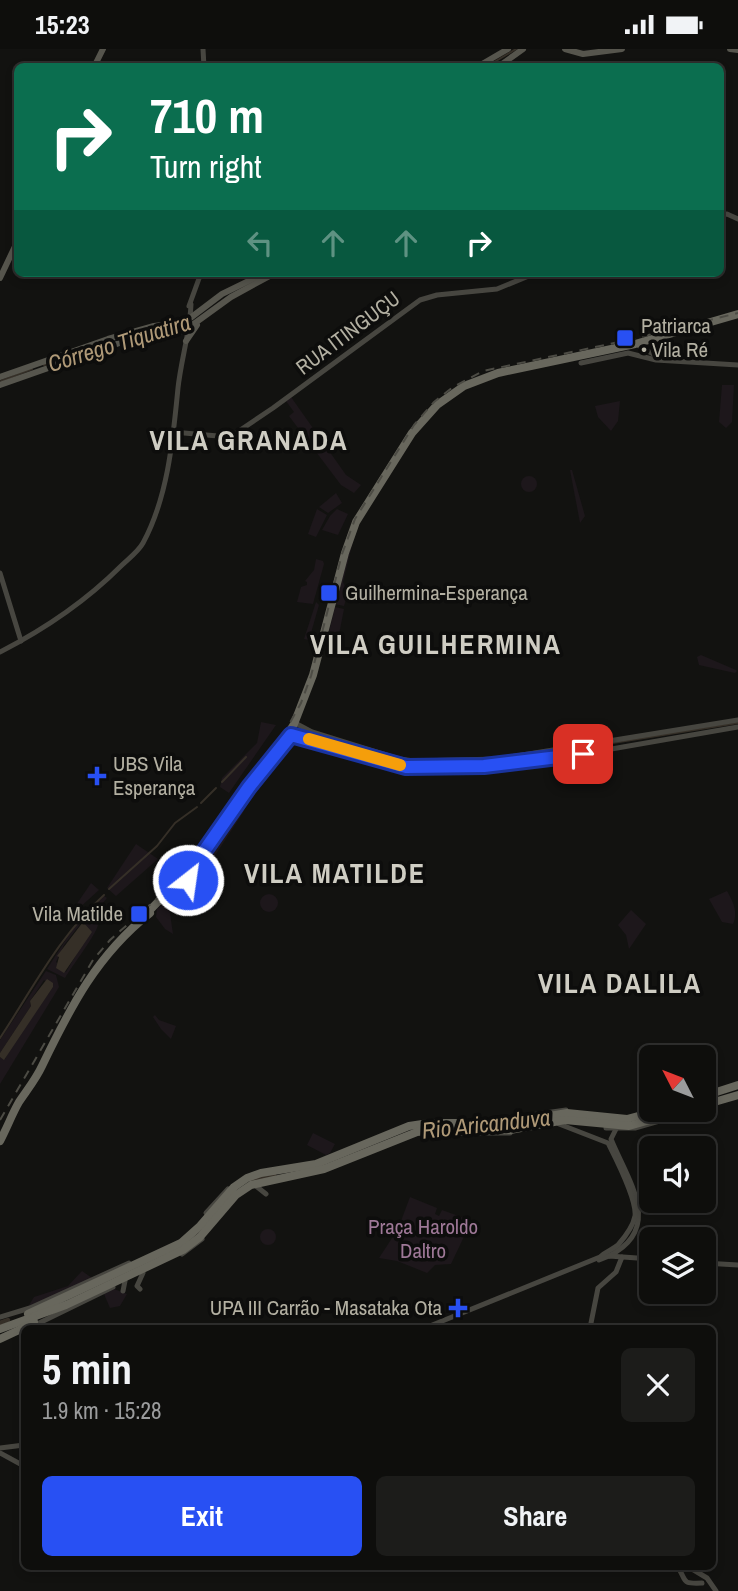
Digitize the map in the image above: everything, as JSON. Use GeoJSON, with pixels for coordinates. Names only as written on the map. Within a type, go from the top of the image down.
{"type":"FeatureCollection","features":[{"type":"Feature","properties":{"kind":"highway"},"geometry":{"type":"LineString","coordinates":[[0,1139],[44,1052],[96,962],[115,941],[177,889],[279,757],[312,689],[355,529],[402,452],[435,412],[452,397],[485,379],[643,349],[738,315]]}},
{"type":"Feature","properties":{"kind":"highway"},"geometry":{"type":"LineString","coordinates":[[0,1139],[97,966],[118,940],[190,869],[239,798],[294,728],[308,691],[345,553],[356,522],[419,424],[443,400],[464,386],[487,376],[643,349]]}},
{"type":"Feature","properties":{"kind":"highway"},"geometry":{"type":"LineString","coordinates":[[416,434],[419,424]]}},
{"type":"Feature","properties":{"kind":"highway"},"geometry":{"type":"LineString","coordinates":[[191,881],[188,878],[197,862]]}},
{"type":"Feature","properties":{"kind":"highway"},"geometry":{"type":"LineString","coordinates":[[37,1076],[35,1072],[44,1052]]}},
{"type":"Feature","properties":{"kind":"highway"},"geometry":{"type":"LineString","coordinates":[[716,1092],[738,1085]]}},
{"type":"Feature","properties":{"kind":"highway"},"geometry":{"type":"LineString","coordinates":[[716,1104],[738,1097]]}},
{"type":"Feature","properties":{"kind":"highway"},"geometry":{"type":"LineString","coordinates":[[575,1109],[599,1117]]}},
{"type":"Feature","properties":{"kind":"highway"},"geometry":{"type":"LineString","coordinates":[[449,1123],[509,1123],[567,1113],[627,1119],[639,1116]]}},
{"type":"Feature","properties":{"kind":"highway"},"geometry":{"type":"LineString","coordinates":[[0,1328],[186,1239],[234,1187],[247,1178],[327,1161],[409,1126],[474,1120]]}},
{"type":"Feature","properties":{"kind":"highway"},"geometry":{"type":"LineString","coordinates":[[279,1181],[312,1172],[417,1132],[498,1131],[574,1120],[621,1126],[644,1122]]}},
{"type":"Feature","properties":{"kind":"highway"},"geometry":{"type":"LineString","coordinates":[[434,1130],[462,1133]]}},
{"type":"Feature","properties":{"kind":"highway"},"geometry":{"type":"LineString","coordinates":[[288,1166],[327,1161]]}},
{"type":"Feature","properties":{"kind":"highway"},"geometry":{"type":"LineString","coordinates":[[143,1271],[190,1246],[236,1195],[260,1184],[312,1172]]}},
{"type":"Feature","properties":{"kind":"highway"},"geometry":{"type":"LineString","coordinates":[[132,1266],[160,1250]]}},
{"type":"Feature","properties":{"kind":"highway"},"geometry":{"type":"LineString","coordinates":[[27,1325],[38,1315],[162,1264]]}},
{"type":"Feature","properties":{"kind":"highway"},"geometry":{"type":"LineString","coordinates":[[45,1301],[82,1289]]}},
{"type":"Feature","properties":{"kind":"highway"},"geometry":{"type":"LineString","coordinates":[[38,1315],[72,1306]]}},
{"type":"Feature","properties":{"kind":"highway"},"geometry":{"type":"LineString","coordinates":[[27,1325],[33,1318],[34,1322],[28,1325]]}},
{"type":"Feature","properties":{"kind":"highway"},"geometry":{"type":"LineString","coordinates":[[14,1322],[23,1325]]}},
{"type":"Feature","properties":{"kind":"highway"},"geometry":{"type":"LineString","coordinates":[[0,1340],[21,1329]]}},
{"type":"Feature","properties":{"kind":"main road"},"geometry":{"type":"LineString","coordinates":[[484,63],[508,49]]}},
{"type":"Feature","properties":{"kind":"main road"},"geometry":{"type":"LineString","coordinates":[[502,63],[523,49]]}},
{"type":"Feature","properties":{"kind":"main road"},"geometry":{"type":"LineString","coordinates":[[565,49],[583,54],[622,49]]}},
{"type":"Feature","properties":{"kind":"main road"},"geometry":{"type":"LineString","coordinates":[[730,49],[738,50]]}},
{"type":"Feature","properties":{"kind":"main road"},"geometry":{"type":"LineString","coordinates":[[489,63],[495,56]]}},
{"type":"Feature","properties":{"kind":"main road"},"geometry":{"type":"LineString","coordinates":[[0,271],[14,242]]}},
{"type":"Feature","properties":{"kind":"main road"},"geometry":{"type":"LineString","coordinates":[[0,278],[14,248]]}},
{"type":"Feature","properties":{"kind":"main road"},"geometry":{"type":"LineString","coordinates":[[0,652],[37,633],[109,578],[139,548],[147,534],[163,490],[188,320],[200,277]]}},
{"type":"Feature","properties":{"kind":"main road"},"geometry":{"type":"LineString","coordinates":[[173,333],[188,320],[259,277]]}},
{"type":"Feature","properties":{"kind":"main road"},"geometry":{"type":"LineString","coordinates":[[185,343],[215,304],[268,277]]}},
{"type":"Feature","properties":{"kind":"main road","name":"RUA ITINGUÇU"},"geometry":{"type":"LineString","coordinates":[[173,432],[229,438],[420,300],[437,295],[496,289],[526,277]]}},
{"type":"Feature","properties":{"kind":"main road"},"geometry":{"type":"LineString","coordinates":[[0,377],[18,374],[87,350],[131,339],[181,320],[198,323]]}},
{"type":"Feature","properties":{"kind":"main road"},"geometry":{"type":"LineString","coordinates":[[161,329],[173,333],[185,343]]}},
{"type":"Feature","properties":{"kind":"main road"},"geometry":{"type":"LineString","coordinates":[[581,363],[643,349],[658,358],[738,364]]}},
{"type":"Feature","properties":{"kind":"main road"},"geometry":{"type":"LineString","coordinates":[[0,385],[18,374]]}},
{"type":"Feature","properties":{"kind":"main road"},"geometry":{"type":"LineString","coordinates":[[0,573],[19,641]]}},
{"type":"Feature","properties":{"kind":"main road"},"geometry":{"type":"LineString","coordinates":[[109,578],[118,575]]}},
{"type":"Feature","properties":{"kind":"main road"},"geometry":{"type":"LineString","coordinates":[[0,584],[19,641]]}},
{"type":"Feature","properties":{"kind":"main road"},"geometry":{"type":"LineString","coordinates":[[294,728],[414,761],[498,759],[738,720]]}},
{"type":"Feature","properties":{"kind":"main road"},"geometry":{"type":"LineString","coordinates":[[294,728],[406,767],[460,767],[554,759],[738,727]]}},
{"type":"Feature","properties":{"kind":"main road"},"geometry":{"type":"LineString","coordinates":[[0,1317],[21,1312],[160,1250],[190,1232],[223,1193],[239,1179],[259,1171],[324,1158],[416,1122],[506,1120],[555,1110],[575,1109],[616,1115],[639,1114]]}},
{"type":"Feature","properties":{"kind":"main road"},"geometry":{"type":"LineString","coordinates":[[162,1264],[198,1244],[236,1199],[260,1184],[325,1174],[418,1135],[510,1133],[555,1124],[576,1123],[616,1129],[635,1128],[657,1122]]}},
{"type":"Feature","properties":{"kind":"main road"},"geometry":{"type":"LineString","coordinates":[[555,1124],[609,1145],[634,1205],[634,1221],[620,1254],[620,1272],[600,1290],[592,1325]]}},
{"type":"Feature","properties":{"kind":"main road"},"geometry":{"type":"LineString","coordinates":[[616,1129],[611,1139],[640,1211],[639,1220],[626,1239]]}},
{"type":"Feature","properties":{"kind":"main road"},"geometry":{"type":"LineString","coordinates":[[260,1184],[266,1194]]}},
{"type":"Feature","properties":{"kind":"main road"},"geometry":{"type":"LineString","coordinates":[[437,1325],[604,1253],[620,1254]]}},
{"type":"Feature","properties":{"kind":"main road"},"geometry":{"type":"LineString","coordinates":[[432,1325],[604,1253],[639,1257]]}},
{"type":"Feature","properties":{"kind":"main road"},"geometry":{"type":"LineString","coordinates":[[716,1263],[738,1265]]}},
{"type":"Feature","properties":{"kind":"main road"},"geometry":{"type":"LineString","coordinates":[[28,1325],[143,1271]]}},
{"type":"Feature","properties":{"kind":"main road"},"geometry":{"type":"LineString","coordinates":[[140,1289],[136,1287],[143,1271]]}},
{"type":"Feature","properties":{"kind":"main road"},"geometry":{"type":"LineString","coordinates":[[123,1291],[125,1281]]}},
{"type":"Feature","properties":{"kind":"main road"},"geometry":{"type":"LineString","coordinates":[[0,1340],[21,1329]]}},
{"type":"Feature","properties":{"kind":"main road"},"geometry":{"type":"LineString","coordinates":[[1,1450],[21,1446]]}},
{"type":"Feature","properties":{"kind":"main road"},"geometry":{"type":"LineString","coordinates":[[1,1450],[21,1464]]}},
{"type":"Feature","properties":{"kind":"main road"},"geometry":{"type":"LineString","coordinates":[[678,1570],[690,1585],[704,1580]]}},
{"type":"Feature","properties":{"kind":"main road"},"geometry":{"type":"LineString","coordinates":[[682,1577],[687,1570]]}},
{"type":"Feature","properties":{"kind":"main road"},"geometry":{"type":"LineString","coordinates":[[692,1570],[715,1591]]}},
{"type":"Feature","properties":{"kind":"green space"},"geometry":{"type":"Polygon","coordinates":[[[722,385],[734,385],[732,422],[726,428],[719,422],[722,385]]]}},
{"type":"Feature","properties":{"kind":"green space"},"geometry":{"type":"Polygon","coordinates":[[[291,397],[346,475],[361,485],[354,493],[341,485],[289,416],[294,412],[286,401],[291,397]]]}},
{"type":"Feature","properties":{"kind":"green space"},"geometry":{"type":"Polygon","coordinates":[[[620,401],[618,421],[611,431],[598,417],[595,406],[620,401]]]}},
{"type":"Feature","properties":{"kind":"green space"},"geometry":{"type":"Polygon","coordinates":[[[570,470],[585,516],[580,523],[570,470]]]}},
{"type":"Feature","properties":{"kind":"green space"},"geometry":{"type":"Polygon","coordinates":[[[529,476],[535,478],[535,490],[529,492],[523,490],[521,484],[523,478],[529,476]]]}},
{"type":"Feature","properties":{"kind":"green space"},"geometry":{"type":"Polygon","coordinates":[[[336,493],[342,503],[328,513],[319,507],[336,493]]]}},
{"type":"Feature","properties":{"kind":"green space"},"geometry":{"type":"Polygon","coordinates":[[[317,509],[327,515],[316,537],[308,534],[317,509]]]}},
{"type":"Feature","properties":{"kind":"green space"},"geometry":{"type":"Polygon","coordinates":[[[337,509],[348,514],[338,535],[322,530],[337,509]]]}},
{"type":"Feature","properties":{"kind":"green space"},"geometry":{"type":"Polygon","coordinates":[[[355,533],[343,582],[348,593],[344,606],[335,604],[355,533]]]}},
{"type":"Feature","properties":{"kind":"green space"},"geometry":{"type":"Polygon","coordinates":[[[316,559],[324,564],[313,604],[297,602],[301,587],[307,585],[305,581],[314,570],[316,559]]]}},
{"type":"Feature","properties":{"kind":"green space"},"geometry":{"type":"Polygon","coordinates":[[[316,602],[319,605],[309,640],[304,639],[316,602]]]}},
{"type":"Feature","properties":{"kind":"green space"},"geometry":{"type":"Polygon","coordinates":[[[335,607],[344,609],[336,650],[325,648],[335,607]]]}},
{"type":"Feature","properties":{"kind":"green space"},"geometry":{"type":"Polygon","coordinates":[[[701,655],[737,671],[735,673],[699,665],[697,657],[701,655]]]}},
{"type":"Feature","properties":{"kind":"green space"},"geometry":{"type":"Polygon","coordinates":[[[261,722],[276,725],[229,793],[220,787],[222,778],[257,743],[261,722]]]}},
{"type":"Feature","properties":{"kind":"green space"},"geometry":{"type":"Polygon","coordinates":[[[253,785],[239,807],[244,811],[214,857],[206,852],[253,785]]]}},
{"type":"Feature","properties":{"kind":"green space"},"geometry":{"type":"Polygon","coordinates":[[[136,844],[158,859],[116,896],[107,888],[136,844]]]}},
{"type":"Feature","properties":{"kind":"green space"},"geometry":{"type":"Polygon","coordinates":[[[91,883],[99,890],[77,910],[74,908],[91,883]]]}},
{"type":"Feature","properties":{"kind":"green space"},"geometry":{"type":"Polygon","coordinates":[[[727,891],[734,908],[733,924],[722,922],[709,899],[727,891]]]}},
{"type":"Feature","properties":{"kind":"green space"},"geometry":{"type":"Polygon","coordinates":[[[265,894],[273,894],[278,903],[276,910],[265,912],[260,907],[260,899],[265,894]]]}},
{"type":"Feature","properties":{"kind":"green space"},"geometry":{"type":"Polygon","coordinates":[[[104,896],[107,898],[91,917],[98,925],[96,930],[65,978],[47,969],[72,930],[104,896]],[[81,923],[64,945],[56,962],[66,972],[76,955],[81,923]]]}},
{"type":"Feature","properties":{"kind":"green space"},"geometry":{"type":"Polygon","coordinates":[[[168,900],[173,934],[165,929],[156,917],[157,909],[168,900]]]}},
{"type":"Feature","properties":{"kind":"green space"},"geometry":{"type":"Polygon","coordinates":[[[631,910],[646,924],[629,949],[626,935],[618,925],[631,910]]]}},
{"type":"Feature","properties":{"kind":"green space"},"geometry":{"type":"Polygon","coordinates":[[[46,971],[56,975],[59,987],[0,1084],[0,1057],[5,1059],[53,987],[44,980],[30,1001],[31,1006],[0,1053],[0,1040],[46,971]]]}},
{"type":"Feature","properties":{"kind":"green space"},"geometry":{"type":"Polygon","coordinates":[[[155,1015],[159,1020],[176,1026],[171,1039],[153,1017],[155,1015]]]}},
{"type":"Feature","properties":{"kind":"green space"},"geometry":{"type":"Polygon","coordinates":[[[313,1133],[335,1144],[330,1153],[326,1155],[307,1145],[313,1133]]]}},
{"type":"Feature","properties":{"kind":"green space","name":"Praça Haroldo Daltro"},"geometry":{"type":"Polygon","coordinates":[[[410,1197],[437,1208],[435,1214],[439,1216],[442,1210],[467,1219],[470,1224],[451,1264],[435,1265],[427,1273],[397,1261],[379,1258],[398,1229],[410,1197]]]}},
{"type":"Feature","properties":{"kind":"green space"},"geometry":{"type":"Polygon","coordinates":[[[268,1229],[274,1231],[274,1243],[268,1245],[262,1243],[260,1237],[262,1231],[268,1229]]]}},
{"type":"Feature","properties":{"kind":"green space"},"geometry":{"type":"Polygon","coordinates":[[[82,1271],[92,1278],[28,1307],[34,1297],[68,1286],[82,1271]]]}},
{"type":"Feature","properties":{"kind":"green space"},"geometry":{"type":"Polygon","coordinates":[[[114,1289],[127,1294],[120,1306],[110,1308],[104,1294],[114,1289]]]}},
{"type":"Feature","properties":{"kind":"shaded area"},"geometry":{"type":"Polygon","coordinates":[[[83,922],[92,932],[64,973],[56,968],[57,956],[83,922]]]}},
{"type":"Feature","properties":{"kind":"shaded area"},"geometry":{"type":"Polygon","coordinates":[[[47,979],[53,983],[53,987],[4,1060],[0,1053],[31,1006],[30,1001],[47,979]]]}},
{"type":"Feature","properties":{"kind":"waterway","name":"Córrego Tiquatira"},"geometry":{"type":"LineString","coordinates":[[493,63],[516,49]]}},
{"type":"Feature","properties":{"kind":"waterway","name":"Córrego Tiquatira"},"geometry":{"type":"LineString","coordinates":[[147,331],[186,325]]}},
{"type":"Feature","properties":{"kind":"waterway","name":"Córrego Tiquatira"},"geometry":{"type":"LineString","coordinates":[[44,365],[94,347]]}},
{"type":"Feature","properties":{"kind":"waterway","name":"Córrego Tiquatira"},"geometry":{"type":"LineString","coordinates":[[1,381],[32,369]]}},
{"type":"Feature","properties":{"kind":"waterway"},"geometry":{"type":"LineString","coordinates":[[525,757],[738,723]]}},
{"type":"Feature","properties":{"kind":"waterway"},"geometry":{"type":"LineString","coordinates":[[311,735],[329,740]]}},
{"type":"Feature","properties":{"kind":"waterway"},"geometry":{"type":"LineString","coordinates":[[354,748],[403,763]]}},
{"type":"Feature","properties":{"kind":"waterway"},"geometry":{"type":"LineString","coordinates":[[222,782],[246,757]]}},
{"type":"Feature","properties":{"kind":"waterway"},"geometry":{"type":"LineString","coordinates":[[410,764],[481,763]]}},
{"type":"Feature","properties":{"kind":"waterway"},"geometry":{"type":"LineString","coordinates":[[201,803],[216,788]]}},
{"type":"Feature","properties":{"kind":"waterway"},"geometry":{"type":"LineString","coordinates":[[109,889],[157,846],[175,823],[197,807]]}},
{"type":"Feature","properties":{"kind":"waterway"},"geometry":{"type":"LineString","coordinates":[[0,1038],[60,945],[104,895]]}},
{"type":"Feature","properties":{"kind":"waterway","name":"Rio Aricanduva"},"geometry":{"type":"LineString","coordinates":[[252,1181],[274,1175]]}},
{"type":"Feature","properties":{"kind":"waterway","name":"Rio Aricanduva"},"geometry":{"type":"LineString","coordinates":[[0,1323],[8,1320]]}},
{"type":"Feature","properties":{"kind":"railway"},"geometry":{"type":"LineString","coordinates":[[0,1120],[93,960],[110,940],[178,880],[287,728],[301,703],[311,676],[342,554],[355,519],[414,425],[434,402],[453,387],[483,371],[738,313]]}},
{"type":"Feature","properties":{"kind":"slow traffic"},"geometry":{"type":"LineString","coordinates":[[309,739],[400,765]]}},
{"type":"Feature","properties":{"kind":"place","name":"Patriarca • Vila Ré"},"geometry":{"type":"Point","coordinates":[625,338]}},
{"type":"Feature","properties":{"kind":"place","name":"Guilhermina-Esperança"},"geometry":{"type":"Point","coordinates":[329,593]}},
{"type":"Feature","properties":{"kind":"place","name":"UBS Vila Esperança"},"geometry":{"type":"Point","coordinates":[97,776]}},
{"type":"Feature","properties":{"kind":"place","name":"Vila Matilde"},"geometry":{"type":"Point","coordinates":[139,914]}},
{"type":"Feature","properties":{"kind":"place","name":"UPA III Carrão - Masataka Ota"},"geometry":{"type":"Point","coordinates":[458,1308]}},
{"type":"Feature","properties":{"kind":"district","name":"VILA GRANADA"},"geometry":{"type":"Point","coordinates":[249,440]}},
{"type":"Feature","properties":{"kind":"district","name":"VILA GUILHERMINA"},"geometry":{"type":"Point","coordinates":[436,644]}},
{"type":"Feature","properties":{"kind":"district","name":"VILA MATILDE"},"geometry":{"type":"Point","coordinates":[335,873]}},
{"type":"Feature","properties":{"kind":"district","name":"VILA DALILA"},"geometry":{"type":"Point","coordinates":[620,983]}},
{"type":"Feature","properties":{"kind":"route"},"geometry":{"type":"LineString","coordinates":[[188,880],[200,857],[249,787],[291,735],[406,767],[484,766],[583,754]]}}]}
